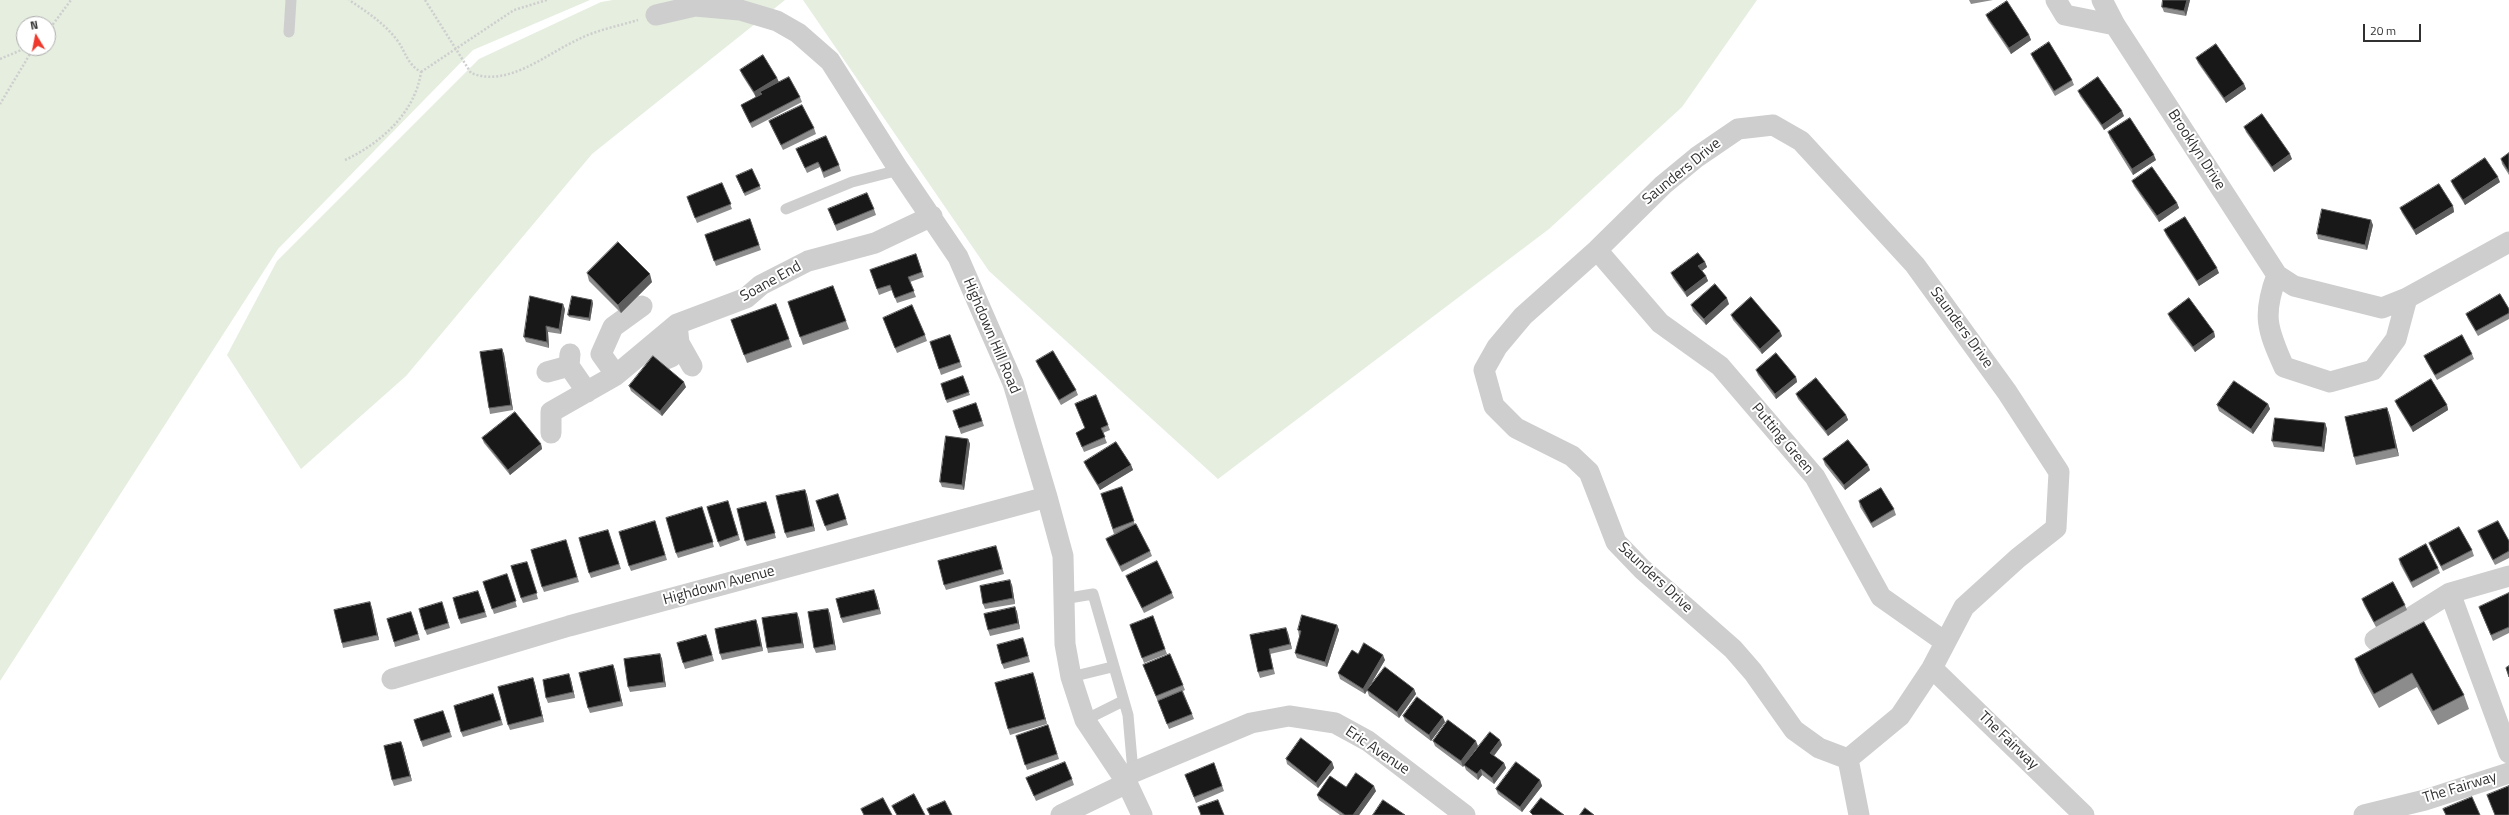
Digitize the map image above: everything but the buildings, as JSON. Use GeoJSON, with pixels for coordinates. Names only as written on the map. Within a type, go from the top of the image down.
{"type":"FeatureCollection","features":[{"type":"Feature","properties":{"kind":"street"},"geometry":{"type":"LineString","coordinates":[[2056,0],[2065,15],[2115,25]]}},
{"type":"Feature","properties":{"kind":"street","name":"Brooklyn Drive"},"geometry":{"type":"LineString","coordinates":[[2102,0],[2115,25],[2276,275],[2294,286],[2382,308],[2407,298],[2509,242]]}},
{"type":"Feature","properties":{"kind":"street","name":"Highdown Hill Road"},"geometry":{"type":"LineString","coordinates":[[656,15],[695,6],[740,10],[777,21],[798,33],[830,61],[899,170],[932,216],[958,257],[1013,383],[1063,556],[1065,644],[1071,678],[1086,720],[1127,778],[1142,815]]}},
{"type":"Feature","properties":{"kind":"street","name":"Saunders Drive"},"geometry":{"type":"LineString","coordinates":[[1773,125],[1802,141],[1915,265],[2007,392],[2059,472],[2056,528],[2018,558],[1964,607],[1945,642],[1932,668],[1900,716],[1848,759],[1818,748],[1794,730],[1753,672],[1733,649],[1642,569],[1616,542],[1589,472],[1572,456],[1516,428],[1494,406],[1484,370],[1497,347],[1523,316],[1596,250],[1636,210],[1697,157],[1738,129],[1773,125]]}},
{"type":"Feature","properties":{"kind":"street","name":"Soane End"},"geometry":{"type":"LineString","coordinates":[[551,433],[551,412],[616,375],[678,334],[746,298],[761,285],[808,261],[875,243],[932,216]]}},
{"type":"Feature","properties":{"kind":"street","name":"Putting Green"},"geometry":{"type":"LineString","coordinates":[[1596,250],[1660,323],[1720,366],[1815,477],[1881,597],[1945,642]]}},
{"type":"Feature","properties":{"kind":"street"},"geometry":{"type":"LineString","coordinates":[[2276,275],[2268,300],[2269,332],[2284,367],[2330,382],[2373,370],[2396,339],[2407,298]]}},
{"type":"Feature","properties":{"kind":"street"},"geometry":{"type":"LineString","coordinates":[[616,375],[601,354],[614,327],[642,306]]}},
{"type":"Feature","properties":{"kind":"street"},"geometry":{"type":"LineString","coordinates":[[661,361],[671,357],[678,334]]}},
{"type":"Feature","properties":{"kind":"street"},"geometry":{"type":"LineString","coordinates":[[678,334],[692,366]]}},
{"type":"Feature","properties":{"kind":"street"},"geometry":{"type":"LineString","coordinates":[[548,372],[570,360],[587,392]]}},
{"type":"Feature","properties":{"kind":"street","name":"Highdown Avenue"},"geometry":{"type":"LineString","coordinates":[[392,679],[569,626],[1047,497]]}},
{"type":"Feature","properties":{"kind":"street"},"geometry":{"type":"LineString","coordinates":[[2375,640],[2450,593],[2509,576]]}},
{"type":"Feature","properties":{"kind":"street"},"geometry":{"type":"LineString","coordinates":[[2450,593],[2504,722],[2509,753]]}},
{"type":"Feature","properties":{"kind":"street","name":"The Fairway"},"geometry":{"type":"LineString","coordinates":[[1932,668],[2084,815]]}},
{"type":"Feature","properties":{"kind":"street","name":"Eric Avenue"},"geometry":{"type":"LineString","coordinates":[[1061,815],[1127,778],[1251,723],[1289,716],[1335,723],[1368,741],[1465,815]]}},
{"type":"Feature","properties":{"kind":"street"},"geometry":{"type":"LineString","coordinates":[[1848,759],[1859,815]]}},
{"type":"Feature","properties":{"kind":"street","name":"The Fairway"},"geometry":{"type":"LineString","coordinates":[[2364,815],[2428,807],[2509,773]]}},
{"type":"Feature","properties":{"kind":"lane"},"geometry":{"type":"LineString","coordinates":[[289,32],[291,0]]}},
{"type":"Feature","properties":{"kind":"lane"},"geometry":{"type":"LineString","coordinates":[[786,209],[852,182],[899,170]]}},
{"type":"Feature","properties":{"kind":"lane"},"geometry":{"type":"LineString","coordinates":[[1063,599],[1093,594],[1112,667],[1128,715],[1127,778]]}},
{"type":"Feature","properties":{"kind":"lane"},"geometry":{"type":"LineString","coordinates":[[1071,678],[1112,667]]}},
{"type":"Feature","properties":{"kind":"lane"},"geometry":{"type":"LineString","coordinates":[[1086,720],[1123,701]]}},
{"type":"Feature","properties":{"kind":"path"},"geometry":{"type":"LineString","coordinates":[[56,19],[70,0]]}},
{"type":"Feature","properties":{"kind":"path"},"geometry":{"type":"LineString","coordinates":[[349,0],[380,22],[397,40],[406,59],[421,72]]}},
{"type":"Feature","properties":{"kind":"path"},"geometry":{"type":"LineString","coordinates":[[425,0],[471,73],[482,78],[497,78],[510,74],[580,38],[656,15]]}},
{"type":"Feature","properties":{"kind":"path"},"geometry":{"type":"LineString","coordinates":[[345,160],[368,149],[387,133],[406,110],[419,85],[421,72],[514,10],[547,0]]}},
{"type":"Feature","properties":{"kind":"path"},"geometry":{"type":"LineString","coordinates":[[0,59],[16,53]]}},
{"type":"Feature","properties":{"kind":"path"},"geometry":{"type":"LineString","coordinates":[[0,104],[29,56]]}},
{"type":"Feature","properties":{"kind":"green space"},"geometry":{"type":"Polygon","coordinates":[[[0,0],[590,0],[473,50],[278,249],[0,681],[0,0]]]}},
{"type":"Feature","properties":{"kind":"green space"},"geometry":{"type":"Polygon","coordinates":[[[613,0],[785,0],[592,154],[406,376],[301,469],[227,355],[277,261],[479,59],[601,2],[613,0]]]}},
{"type":"Feature","properties":{"kind":"green space"},"geometry":{"type":"Polygon","coordinates":[[[803,0],[1757,0],[1682,107],[1549,229],[1218,479],[989,271],[803,0]]]}}]}
